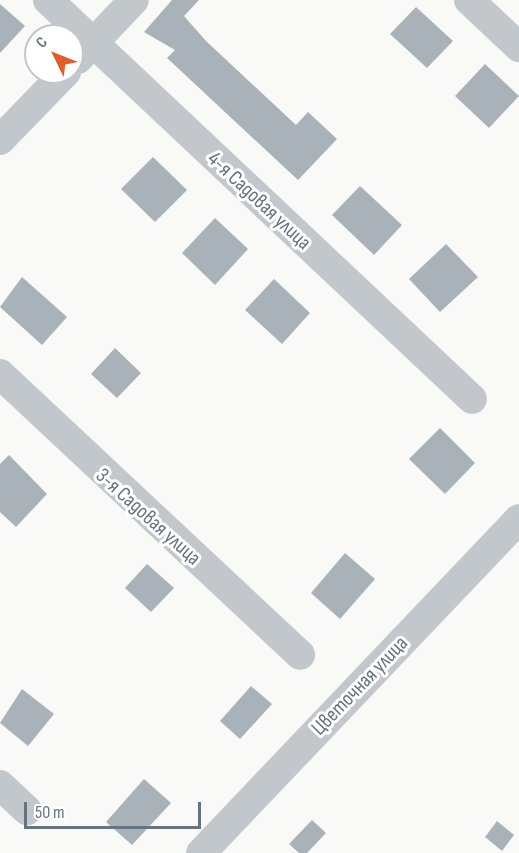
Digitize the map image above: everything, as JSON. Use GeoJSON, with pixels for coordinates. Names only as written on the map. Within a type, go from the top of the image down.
{"type":"FeatureCollection","features":[{"type":"Feature","properties":{"kind":"street","name":"4-я Садовая улица"},"geometry":{"type":"LineString","coordinates":[[48,0],[63,24]]}},
{"type":"Feature","properties":{"kind":"street"},"geometry":{"type":"LineString","coordinates":[[84,53],[134,0]]}},
{"type":"Feature","properties":{"kind":"street"},"geometry":{"type":"LineString","coordinates":[[469,0],[519,47]]}},
{"type":"Feature","properties":{"kind":"street","name":"4-я Садовая улица"},"geometry":{"type":"LineString","coordinates":[[84,57],[472,399]]}},
{"type":"Feature","properties":{"kind":"street"},"geometry":{"type":"LineString","coordinates":[[0,140],[54,84]]}},
{"type":"Feature","properties":{"kind":"street","name":"3-я Садовая улица"},"geometry":{"type":"LineString","coordinates":[[0,374],[300,655]]}},
{"type":"Feature","properties":{"kind":"street","name":"Цветочная улица"},"geometry":{"type":"LineString","coordinates":[[201,853],[519,519]]}},
{"type":"Feature","properties":{"kind":"street"},"geometry":{"type":"LineString","coordinates":[[0,785],[27,810]]}},
{"type":"Feature","properties":{"kind":"building"},"geometry":{"type":"Polygon","coordinates":[[[172,0],[199,0],[184,16],[206,41],[296,125],[308,112],[337,139],[298,180],[167,58],[175,50],[144,32],[172,0]]]}},
{"type":"Feature","properties":{"kind":"building"},"geometry":{"type":"Polygon","coordinates":[[[0,4],[24,27],[0,53],[0,4]]]}},
{"type":"Feature","properties":{"kind":"building"},"geometry":{"type":"Polygon","coordinates":[[[416,7],[453,41],[427,68],[390,34],[416,7]]]}},
{"type":"Feature","properties":{"kind":"building"},"geometry":{"type":"Polygon","coordinates":[[[485,64],[519,96],[489,128],[455,96],[485,64]]]}},
{"type":"Feature","properties":{"kind":"building"},"geometry":{"type":"Polygon","coordinates":[[[153,157],[187,190],[155,222],[121,189],[153,157]]]}},
{"type":"Feature","properties":{"kind":"building"},"geometry":{"type":"Polygon","coordinates":[[[360,186],[402,225],[374,255],[332,215],[360,186]]]}},
{"type":"Feature","properties":{"kind":"building"},"geometry":{"type":"Polygon","coordinates":[[[215,218],[248,249],[215,285],[182,253],[215,218]]]}},
{"type":"Feature","properties":{"kind":"building"},"geometry":{"type":"Polygon","coordinates":[[[446,244],[478,277],[440,312],[409,279],[446,244]]]}},
{"type":"Feature","properties":{"kind":"building"},"geometry":{"type":"Polygon","coordinates":[[[22,277],[67,317],[42,345],[0,307],[22,277]]]}},
{"type":"Feature","properties":{"kind":"building"},"geometry":{"type":"Polygon","coordinates":[[[274,279],[310,313],[282,344],[245,310],[274,279]]]}},
{"type":"Feature","properties":{"kind":"building"},"geometry":{"type":"Polygon","coordinates":[[[115,348],[141,373],[117,398],[91,374],[115,348]]]}},
{"type":"Feature","properties":{"kind":"building"},"geometry":{"type":"Polygon","coordinates":[[[440,428],[475,463],[445,494],[409,459],[440,428]]]}},
{"type":"Feature","properties":{"kind":"building"},"geometry":{"type":"Polygon","coordinates":[[[9,455],[47,494],[16,527],[0,512],[0,464],[9,455]]]}},
{"type":"Feature","properties":{"kind":"building"},"geometry":{"type":"Polygon","coordinates":[[[345,553],[375,579],[340,619],[311,593],[345,553]]]}},
{"type":"Feature","properties":{"kind":"building"},"geometry":{"type":"Polygon","coordinates":[[[147,564],[174,588],[151,612],[125,588],[147,564]]]}},
{"type":"Feature","properties":{"kind":"building"},"geometry":{"type":"Polygon","coordinates":[[[251,686],[272,704],[240,739],[220,721],[251,686]]]}},
{"type":"Feature","properties":{"kind":"building"},"geometry":{"type":"Polygon","coordinates":[[[22,689],[54,714],[28,746],[0,723],[22,689]]]}},
{"type":"Feature","properties":{"kind":"building"},"geometry":{"type":"Polygon","coordinates":[[[144,779],[171,803],[132,845],[106,822],[144,779]]]}},
{"type":"Feature","properties":{"kind":"building"},"geometry":{"type":"Polygon","coordinates":[[[312,820],[326,833],[307,853],[299,853],[289,844],[312,820]]]}},
{"type":"Feature","properties":{"kind":"building"},"geometry":{"type":"Polygon","coordinates":[[[497,821],[514,835],[502,851],[485,837],[497,821]]]}}]}
